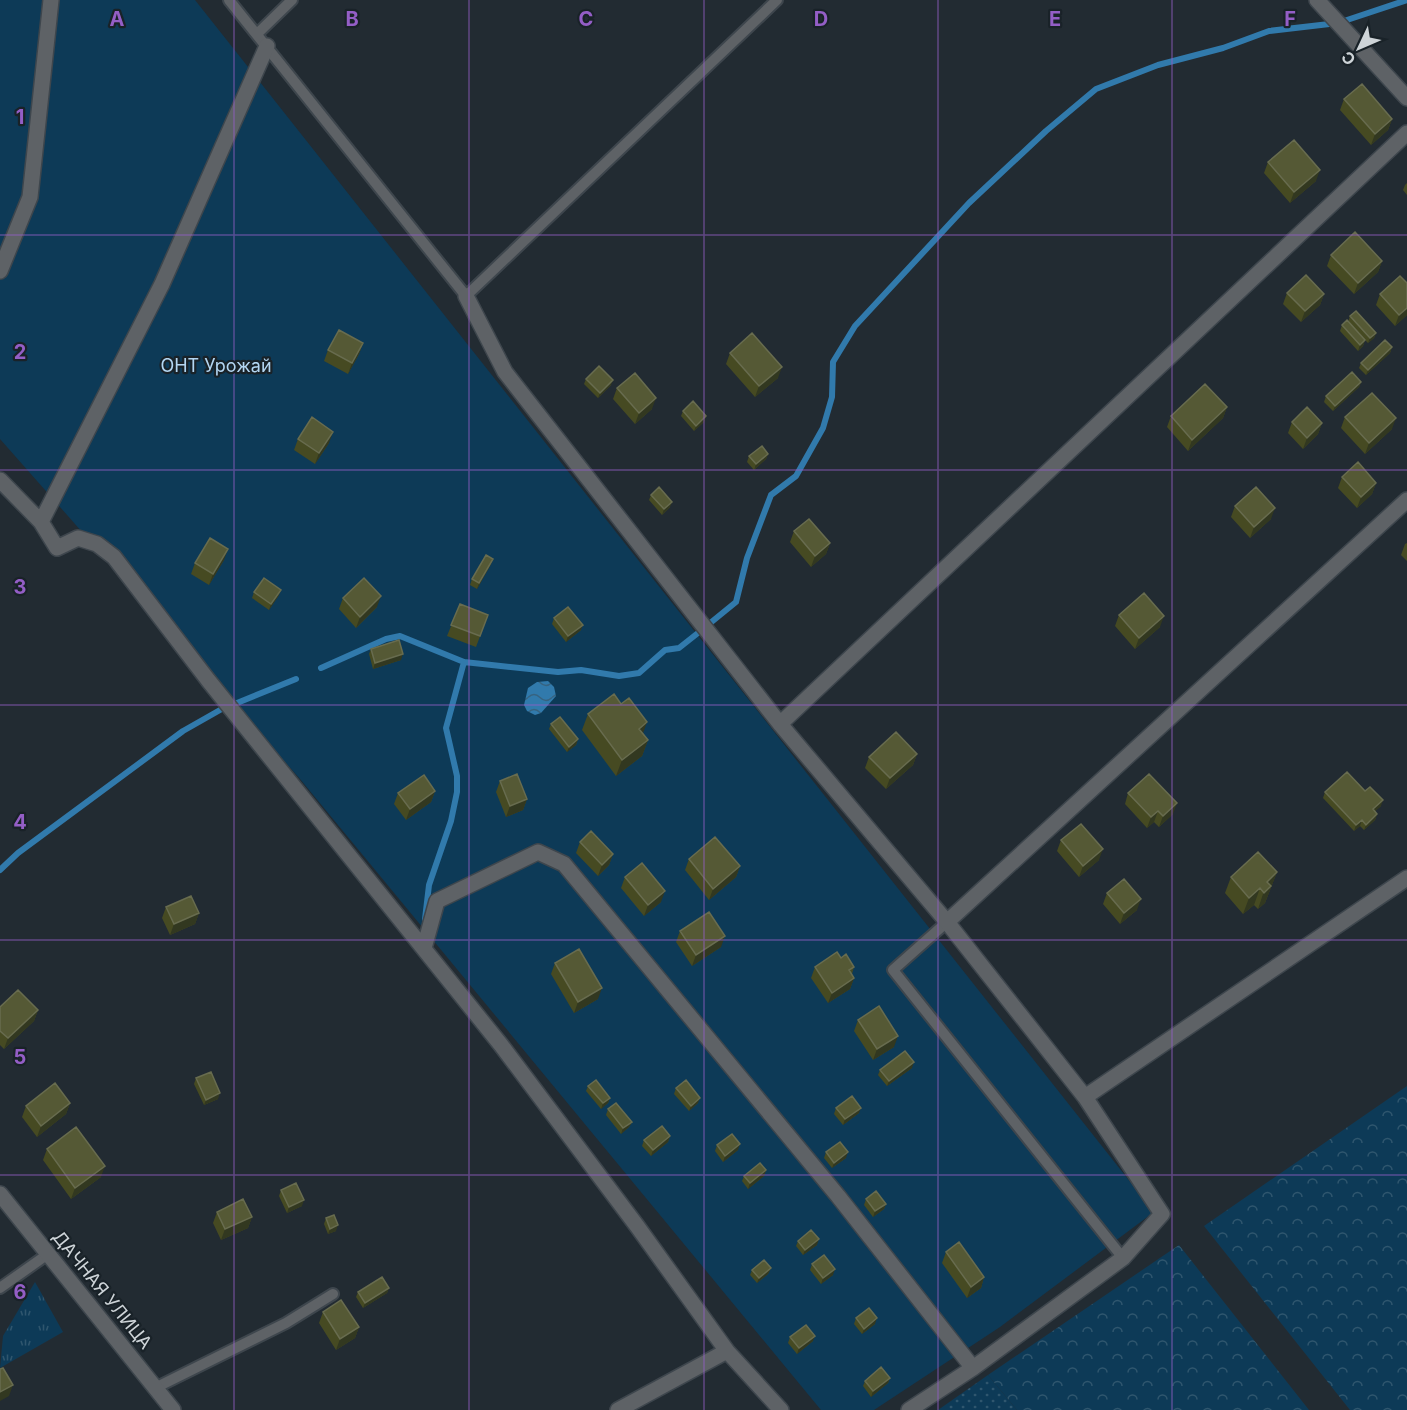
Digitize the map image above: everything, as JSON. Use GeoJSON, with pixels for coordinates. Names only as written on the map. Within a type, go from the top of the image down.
{"type":"FeatureCollection","features":[{"type":"Feature","properties":{"kind":"street"},"geometry":{"type":"LineString","coordinates":[[0,271],[30,197],[51,0]]}},
{"type":"Feature","properties":{"kind":"street"},"geometry":{"type":"LineString","coordinates":[[1317,0],[1407,98]]}},
{"type":"Feature","properties":{"kind":"street"},"geometry":{"type":"LineString","coordinates":[[41,522],[162,284],[267,46]]}},
{"type":"Feature","properties":{"kind":"street"},"geometry":{"type":"LineString","coordinates":[[780,724],[1407,133]]}},
{"type":"Feature","properties":{"kind":"street"},"geometry":{"type":"LineString","coordinates":[[466,296],[505,372],[780,724],[946,922],[1085,1097],[1162,1214],[1123,1258],[973,1368],[909,1410]]}},
{"type":"Feature","properties":{"kind":"street"},"geometry":{"type":"LineString","coordinates":[[0,480],[41,522],[57,548],[78,538],[97,544],[114,557],[208,680],[424,948],[630,1216],[727,1351],[782,1410]]}},
{"type":"Feature","properties":{"kind":"street"},"geometry":{"type":"LineString","coordinates":[[946,922],[1407,500]]}},
{"type":"Feature","properties":{"kind":"street"},"geometry":{"type":"LineString","coordinates":[[424,948],[437,901],[538,852],[564,864],[838,1196],[973,1368]]}},
{"type":"Feature","properties":{"kind":"street"},"geometry":{"type":"LineString","coordinates":[[1085,1097],[1407,878]]}},
{"type":"Feature","properties":{"kind":"street","name":"ДАЧНАЯ УЛИЦА"},"geometry":{"type":"LineString","coordinates":[[0,1194],[173,1410]]}},
{"type":"Feature","properties":{"kind":"street"},"geometry":{"type":"LineString","coordinates":[[618,1410],[727,1351]]}},
{"type":"Feature","properties":{"kind":"lane"},"geometry":{"type":"LineString","coordinates":[[229,0],[466,296],[777,0]]}},
{"type":"Feature","properties":{"kind":"lane"},"geometry":{"type":"LineString","coordinates":[[257,34],[292,0]]}},
{"type":"Feature","properties":{"kind":"lane"},"geometry":{"type":"LineString","coordinates":[[946,922],[893,970],[1123,1258]]}},
{"type":"Feature","properties":{"kind":"lane"},"geometry":{"type":"LineString","coordinates":[[0,1288],[48,1254]]}},
{"type":"Feature","properties":{"kind":"lane"},"geometry":{"type":"LineString","coordinates":[[155,1388],[286,1323],[333,1294]]}},
{"type":"Feature","properties":{"kind":"green space","name":"ОНТ Урожай"},"geometry":{"type":"Polygon","coordinates":[[[0,0],[195,0],[1154,1212],[1000,1327],[874,1410],[821,1410],[300,779],[0,439],[0,0]]]}},
{"type":"Feature","properties":{"kind":"green space"},"geometry":{"type":"Polygon","coordinates":[[[1407,1086],[1407,1410],[1350,1410],[1204,1226],[1407,1086]]]}},
{"type":"Feature","properties":{"kind":"green space"},"geometry":{"type":"Polygon","coordinates":[[[1179,1245],[1309,1410],[1017,1410],[988,1375],[1179,1245]]]}},
{"type":"Feature","properties":{"kind":"green space"},"geometry":{"type":"Polygon","coordinates":[[[35,1282],[63,1332],[0,1368],[3,1336],[35,1282]]]}},
{"type":"Feature","properties":{"kind":"green space"},"geometry":{"type":"Polygon","coordinates":[[[988,1375],[1017,1410],[938,1410],[988,1375]]]}},
{"type":"Feature","properties":{"kind":"water"},"geometry":{"type":"Polygon","coordinates":[[[548,681],[554,687],[556,696],[541,713],[535,715],[527,711],[524,705],[528,688],[537,682],[548,681]]]}},
{"type":"Feature","properties":{"kind":"building"},"geometry":{"type":"Polygon","coordinates":[[[1362,84],[1392,119],[1375,134],[1344,99],[1362,84]]]}},
{"type":"Feature","properties":{"kind":"building"},"geometry":{"type":"Polygon","coordinates":[[[1294,140],[1320,170],[1294,192],[1268,162],[1294,140]]]}},
{"type":"Feature","properties":{"kind":"building"},"geometry":{"type":"Polygon","coordinates":[[[1355,232],[1382,261],[1358,283],[1331,255],[1355,232]]]}},
{"type":"Feature","properties":{"kind":"building"},"geometry":{"type":"Polygon","coordinates":[[[1306,275],[1324,294],[1305,311],[1287,293],[1306,275]]]}},
{"type":"Feature","properties":{"kind":"building"},"geometry":{"type":"Polygon","coordinates":[[[1400,276],[1407,283],[1407,308],[1399,315],[1380,294],[1400,276]]]}},
{"type":"Feature","properties":{"kind":"building"},"geometry":{"type":"Polygon","coordinates":[[[1356,311],[1376,333],[1370,338],[1350,316],[1356,311]]]}},
{"type":"Feature","properties":{"kind":"building"},"geometry":{"type":"Polygon","coordinates":[[[1347,320],[1365,340],[1360,345],[1342,325],[1347,320]]]}},
{"type":"Feature","properties":{"kind":"building"},"geometry":{"type":"Polygon","coordinates":[[[339,330],[363,343],[352,363],[328,350],[339,330]]]}},
{"type":"Feature","properties":{"kind":"building"},"geometry":{"type":"Polygon","coordinates":[[[752,333],[782,367],[759,386],[730,353],[752,333]]]}},
{"type":"Feature","properties":{"kind":"building"},"geometry":{"type":"Polygon","coordinates":[[[1385,340],[1392,347],[1368,370],[1361,363],[1385,340]]]}},
{"type":"Feature","properties":{"kind":"building"},"geometry":{"type":"Polygon","coordinates":[[[599,366],[613,380],[600,393],[586,379],[599,366]]]}},
{"type":"Feature","properties":{"kind":"building"},"geometry":{"type":"Polygon","coordinates":[[[1352,372],[1361,382],[1335,406],[1326,396],[1352,372]]]}},
{"type":"Feature","properties":{"kind":"building"},"geometry":{"type":"Polygon","coordinates":[[[635,373],[656,398],[639,413],[617,388],[635,373]]]}},
{"type":"Feature","properties":{"kind":"building"},"geometry":{"type":"Polygon","coordinates":[[[1205,384],[1227,407],[1192,440],[1171,416],[1205,384]]]}},
{"type":"Feature","properties":{"kind":"building"},"geometry":{"type":"Polygon","coordinates":[[[1372,393],[1396,418],[1369,443],[1345,417],[1372,393]]]}},
{"type":"Feature","properties":{"kind":"building"},"geometry":{"type":"Polygon","coordinates":[[[693,401],[706,416],[696,426],[683,411],[693,401]]]}},
{"type":"Feature","properties":{"kind":"building"},"geometry":{"type":"Polygon","coordinates":[[[1307,407],[1322,423],[1307,438],[1292,422],[1307,407]]]}},
{"type":"Feature","properties":{"kind":"building"},"geometry":{"type":"Polygon","coordinates":[[[312,417],[333,432],[319,453],[298,439],[312,417]]]}},
{"type":"Feature","properties":{"kind":"building"},"geometry":{"type":"Polygon","coordinates":[[[762,446],[768,454],[756,464],[749,456],[762,446]]]}},
{"type":"Feature","properties":{"kind":"building"},"geometry":{"type":"Polygon","coordinates":[[[1358,462],[1376,483],[1361,497],[1342,477],[1358,462]]]}},
{"type":"Feature","properties":{"kind":"building"},"geometry":{"type":"Polygon","coordinates":[[[659,487],[672,502],[664,509],[651,495],[659,487]]]}},
{"type":"Feature","properties":{"kind":"building"},"geometry":{"type":"Polygon","coordinates":[[[1256,487],[1275,508],[1254,527],[1235,506],[1256,487]]]}},
{"type":"Feature","properties":{"kind":"building"},"geometry":{"type":"Polygon","coordinates":[[[809,519],[830,543],[815,556],[794,531],[809,519]]]}},
{"type":"Feature","properties":{"kind":"building"},"geometry":{"type":"Polygon","coordinates":[[[210,538],[228,549],[213,574],[195,563],[210,538]]]}},
{"type":"Feature","properties":{"kind":"building"},"geometry":{"type":"Polygon","coordinates":[[[486,555],[493,559],[479,583],[472,579],[486,555]]]}},
{"type":"Feature","properties":{"kind":"building"},"geometry":{"type":"Polygon","coordinates":[[[264,578],[281,590],[271,604],[254,592],[264,578]]]}},
{"type":"Feature","properties":{"kind":"building"},"geometry":{"type":"Polygon","coordinates":[[[364,578],[381,596],[360,617],[343,598],[364,578]]]}},
{"type":"Feature","properties":{"kind":"building"},"geometry":{"type":"Polygon","coordinates":[[[1144,593],[1164,616],[1139,638],[1119,615],[1144,593]]]}},
{"type":"Feature","properties":{"kind":"building"},"geometry":{"type":"Polygon","coordinates":[[[460,604],[488,615],[480,636],[451,625],[460,604]]]}},
{"type":"Feature","properties":{"kind":"building"},"geometry":{"type":"Polygon","coordinates":[[[568,607],[583,625],[568,636],[554,618],[568,607]]]}},
{"type":"Feature","properties":{"kind":"building"},"geometry":{"type":"Polygon","coordinates":[[[399,640],[403,654],[375,663],[371,649],[399,640]]]}},
{"type":"Feature","properties":{"kind":"building"},"geometry":{"type":"Polygon","coordinates":[[[614,694],[621,704],[629,698],[647,722],[639,729],[648,740],[622,760],[588,714],[614,694]]]}},
{"type":"Feature","properties":{"kind":"building"},"geometry":{"type":"Polygon","coordinates":[[[560,717],[578,739],[569,747],[551,724],[560,717]]]}},
{"type":"Feature","properties":{"kind":"building"},"geometry":{"type":"Polygon","coordinates":[[[896,732],[917,754],[890,778],[869,757],[896,732]]]}},
{"type":"Feature","properties":{"kind":"building"},"geometry":{"type":"Polygon","coordinates":[[[1347,772],[1365,791],[1370,787],[1383,800],[1373,809],[1377,814],[1366,825],[1362,820],[1356,825],[1325,792],[1347,772]]]}},
{"type":"Feature","properties":{"kind":"building"},"geometry":{"type":"Polygon","coordinates":[[[517,774],[527,799],[510,806],[500,781],[517,774]]]}},
{"type":"Feature","properties":{"kind":"building"},"geometry":{"type":"Polygon","coordinates":[[[1149,774],[1177,803],[1163,816],[1158,811],[1151,817],[1128,793],[1149,774]]]}},
{"type":"Feature","properties":{"kind":"building"},"geometry":{"type":"Polygon","coordinates":[[[424,775],[435,791],[410,809],[398,793],[424,775]]]}},
{"type":"Feature","properties":{"kind":"building"},"geometry":{"type":"Polygon","coordinates":[[[1081,824],[1103,849],[1083,866],[1061,840],[1081,824]]]}},
{"type":"Feature","properties":{"kind":"building"},"geometry":{"type":"Polygon","coordinates":[[[591,831],[613,854],[602,865],[580,842],[591,831]]]}},
{"type":"Feature","properties":{"kind":"building"},"geometry":{"type":"Polygon","coordinates":[[[715,837],[740,866],[713,889],[689,859],[715,837]]]}},
{"type":"Feature","properties":{"kind":"building"},"geometry":{"type":"Polygon","coordinates":[[[1258,852],[1277,872],[1267,882],[1271,886],[1264,893],[1260,888],[1249,898],[1231,877],[1258,852]]]}},
{"type":"Feature","properties":{"kind":"building"},"geometry":{"type":"Polygon","coordinates":[[[642,863],[665,891],[648,905],[625,877],[642,863]]]}},
{"type":"Feature","properties":{"kind":"building"},"geometry":{"type":"Polygon","coordinates":[[[1124,879],[1141,899],[1124,913],[1107,893],[1124,879]]]}},
{"type":"Feature","properties":{"kind":"building"},"geometry":{"type":"Polygon","coordinates":[[[191,896],[199,913],[174,924],[166,907],[191,896]]]}},
{"type":"Feature","properties":{"kind":"building"},"geometry":{"type":"Polygon","coordinates":[[[709,912],[725,936],[696,955],[680,931],[709,912]]]}},
{"type":"Feature","properties":{"kind":"building"},"geometry":{"type":"Polygon","coordinates":[[[579,949],[602,988],[578,1002],[555,963],[579,949]]]}},
{"type":"Feature","properties":{"kind":"building"},"geometry":{"type":"Polygon","coordinates":[[[837,952],[841,958],[846,954],[854,967],[849,970],[854,978],[832,993],[815,967],[837,952]]]}},
{"type":"Feature","properties":{"kind":"building"},"geometry":{"type":"Polygon","coordinates":[[[18,990],[38,1010],[8,1038],[0,1031],[0,1007],[18,990]]]}},
{"type":"Feature","properties":{"kind":"building"},"geometry":{"type":"Polygon","coordinates":[[[879,1006],[898,1036],[877,1049],[858,1020],[879,1006]]]}},
{"type":"Feature","properties":{"kind":"building"},"geometry":{"type":"Polygon","coordinates":[[[905,1051],[914,1062],[889,1081],[880,1070],[905,1051]]]}},
{"type":"Feature","properties":{"kind":"building"},"geometry":{"type":"Polygon","coordinates":[[[211,1072],[220,1093],[206,1100],[196,1078],[211,1072]]]}},
{"type":"Feature","properties":{"kind":"building"},"geometry":{"type":"Polygon","coordinates":[[[596,1080],[610,1098],[603,1103],[588,1086],[596,1080]]]}},
{"type":"Feature","properties":{"kind":"building"},"geometry":{"type":"Polygon","coordinates":[[[686,1080],[700,1098],[691,1106],[676,1088],[686,1080]]]}},
{"type":"Feature","properties":{"kind":"building"},"geometry":{"type":"Polygon","coordinates":[[[55,1083],[70,1103],[41,1126],[26,1106],[55,1083]]]}},
{"type":"Feature","properties":{"kind":"building"},"geometry":{"type":"Polygon","coordinates":[[[852,1096],[861,1108],[845,1119],[836,1108],[852,1096]]]}},
{"type":"Feature","properties":{"kind":"building"},"geometry":{"type":"Polygon","coordinates":[[[616,1103],[632,1122],[623,1128],[608,1109],[616,1103]]]}},
{"type":"Feature","properties":{"kind":"building"},"geometry":{"type":"Polygon","coordinates":[[[662,1126],[670,1136],[653,1150],[644,1140],[662,1126]]]}},
{"type":"Feature","properties":{"kind":"building"},"geometry":{"type":"Polygon","coordinates":[[[76,1127],[105,1166],[75,1188],[47,1149],[76,1127]]]}},
{"type":"Feature","properties":{"kind":"building"},"geometry":{"type":"Polygon","coordinates":[[[732,1134],[740,1144],[725,1156],[717,1145],[732,1134]]]}},
{"type":"Feature","properties":{"kind":"building"},"geometry":{"type":"Polygon","coordinates":[[[840,1142],[848,1152],[834,1163],[826,1152],[840,1142]]]}},
{"type":"Feature","properties":{"kind":"building"},"geometry":{"type":"Polygon","coordinates":[[[760,1163],[766,1170],[750,1183],[744,1176],[760,1163]]]}},
{"type":"Feature","properties":{"kind":"building"},"geometry":{"type":"Polygon","coordinates":[[[296,1183],[304,1200],[289,1207],[281,1190],[296,1183]]]}},
{"type":"Feature","properties":{"kind":"building"},"geometry":{"type":"Polygon","coordinates":[[[876,1191],[886,1204],[875,1211],[866,1199],[876,1191]]]}},
{"type":"Feature","properties":{"kind":"building"},"geometry":{"type":"Polygon","coordinates":[[[243,1199],[252,1217],[225,1229],[217,1212],[243,1199]]]}},
{"type":"Feature","properties":{"kind":"building"},"geometry":{"type":"Polygon","coordinates":[[[334,1215],[338,1225],[330,1229],[326,1218],[334,1215]]]}},
{"type":"Feature","properties":{"kind":"building"},"geometry":{"type":"Polygon","coordinates":[[[811,1230],[819,1239],[805,1250],[798,1241],[811,1230]]]}},
{"type":"Feature","properties":{"kind":"building"},"geometry":{"type":"Polygon","coordinates":[[[959,1242],[984,1277],[971,1287],[946,1252],[959,1242]]]}},
{"type":"Feature","properties":{"kind":"building"},"geometry":{"type":"Polygon","coordinates":[[[824,1255],[835,1269],[823,1278],[812,1264],[824,1255]]]}},
{"type":"Feature","properties":{"kind":"building"},"geometry":{"type":"Polygon","coordinates":[[[764,1260],[771,1268],[759,1278],[752,1270],[764,1260]]]}},
{"type":"Feature","properties":{"kind":"building"},"geometry":{"type":"Polygon","coordinates":[[[382,1277],[389,1288],[365,1303],[358,1292],[382,1277]]]}},
{"type":"Feature","properties":{"kind":"building"},"geometry":{"type":"Polygon","coordinates":[[[341,1300],[359,1327],[340,1339],[323,1312],[341,1300]]]}},
{"type":"Feature","properties":{"kind":"building"},"geometry":{"type":"Polygon","coordinates":[[[869,1308],[877,1318],[864,1329],[856,1318],[869,1308]]]}},
{"type":"Feature","properties":{"kind":"building"},"geometry":{"type":"Polygon","coordinates":[[[806,1325],[815,1336],[799,1348],[790,1337],[806,1325]]]}},
{"type":"Feature","properties":{"kind":"building"},"geometry":{"type":"Polygon","coordinates":[[[881,1367],[890,1378],[873,1391],[865,1381],[881,1367]]]}},
{"type":"Feature","properties":{"kind":"building"},"geometry":{"type":"Polygon","coordinates":[[[3,1368],[13,1385],[0,1392],[0,1369],[3,1368]]]}},
{"type":"Feature","properties":{"kind":"waterway"},"geometry":{"type":"LineString","coordinates":[[709,624],[736,602],[747,558],[771,495],[796,476],[823,428],[832,397],[833,362],[855,326],[969,203],[1046,131],[1096,89],[1158,65],[1223,48],[1269,31],[1338,23],[1407,0]]}},
{"type":"Feature","properties":{"kind":"waterway"},"geometry":{"type":"LineString","coordinates":[[321,668],[386,639],[400,636],[464,662],[558,672],[581,670],[619,676],[639,673],[665,650],[679,648],[703,629]]}},
{"type":"Feature","properties":{"kind":"waterway"},"geometry":{"type":"LineString","coordinates":[[425,919],[429,885],[451,821],[457,792],[457,776],[446,728],[464,662]]}},
{"type":"Feature","properties":{"kind":"waterway"},"geometry":{"type":"LineString","coordinates":[[237,703],[296,679]]}},
{"type":"Feature","properties":{"kind":"waterway"},"geometry":{"type":"LineString","coordinates":[[0,870],[18,853],[183,731],[220,710]]}}]}
